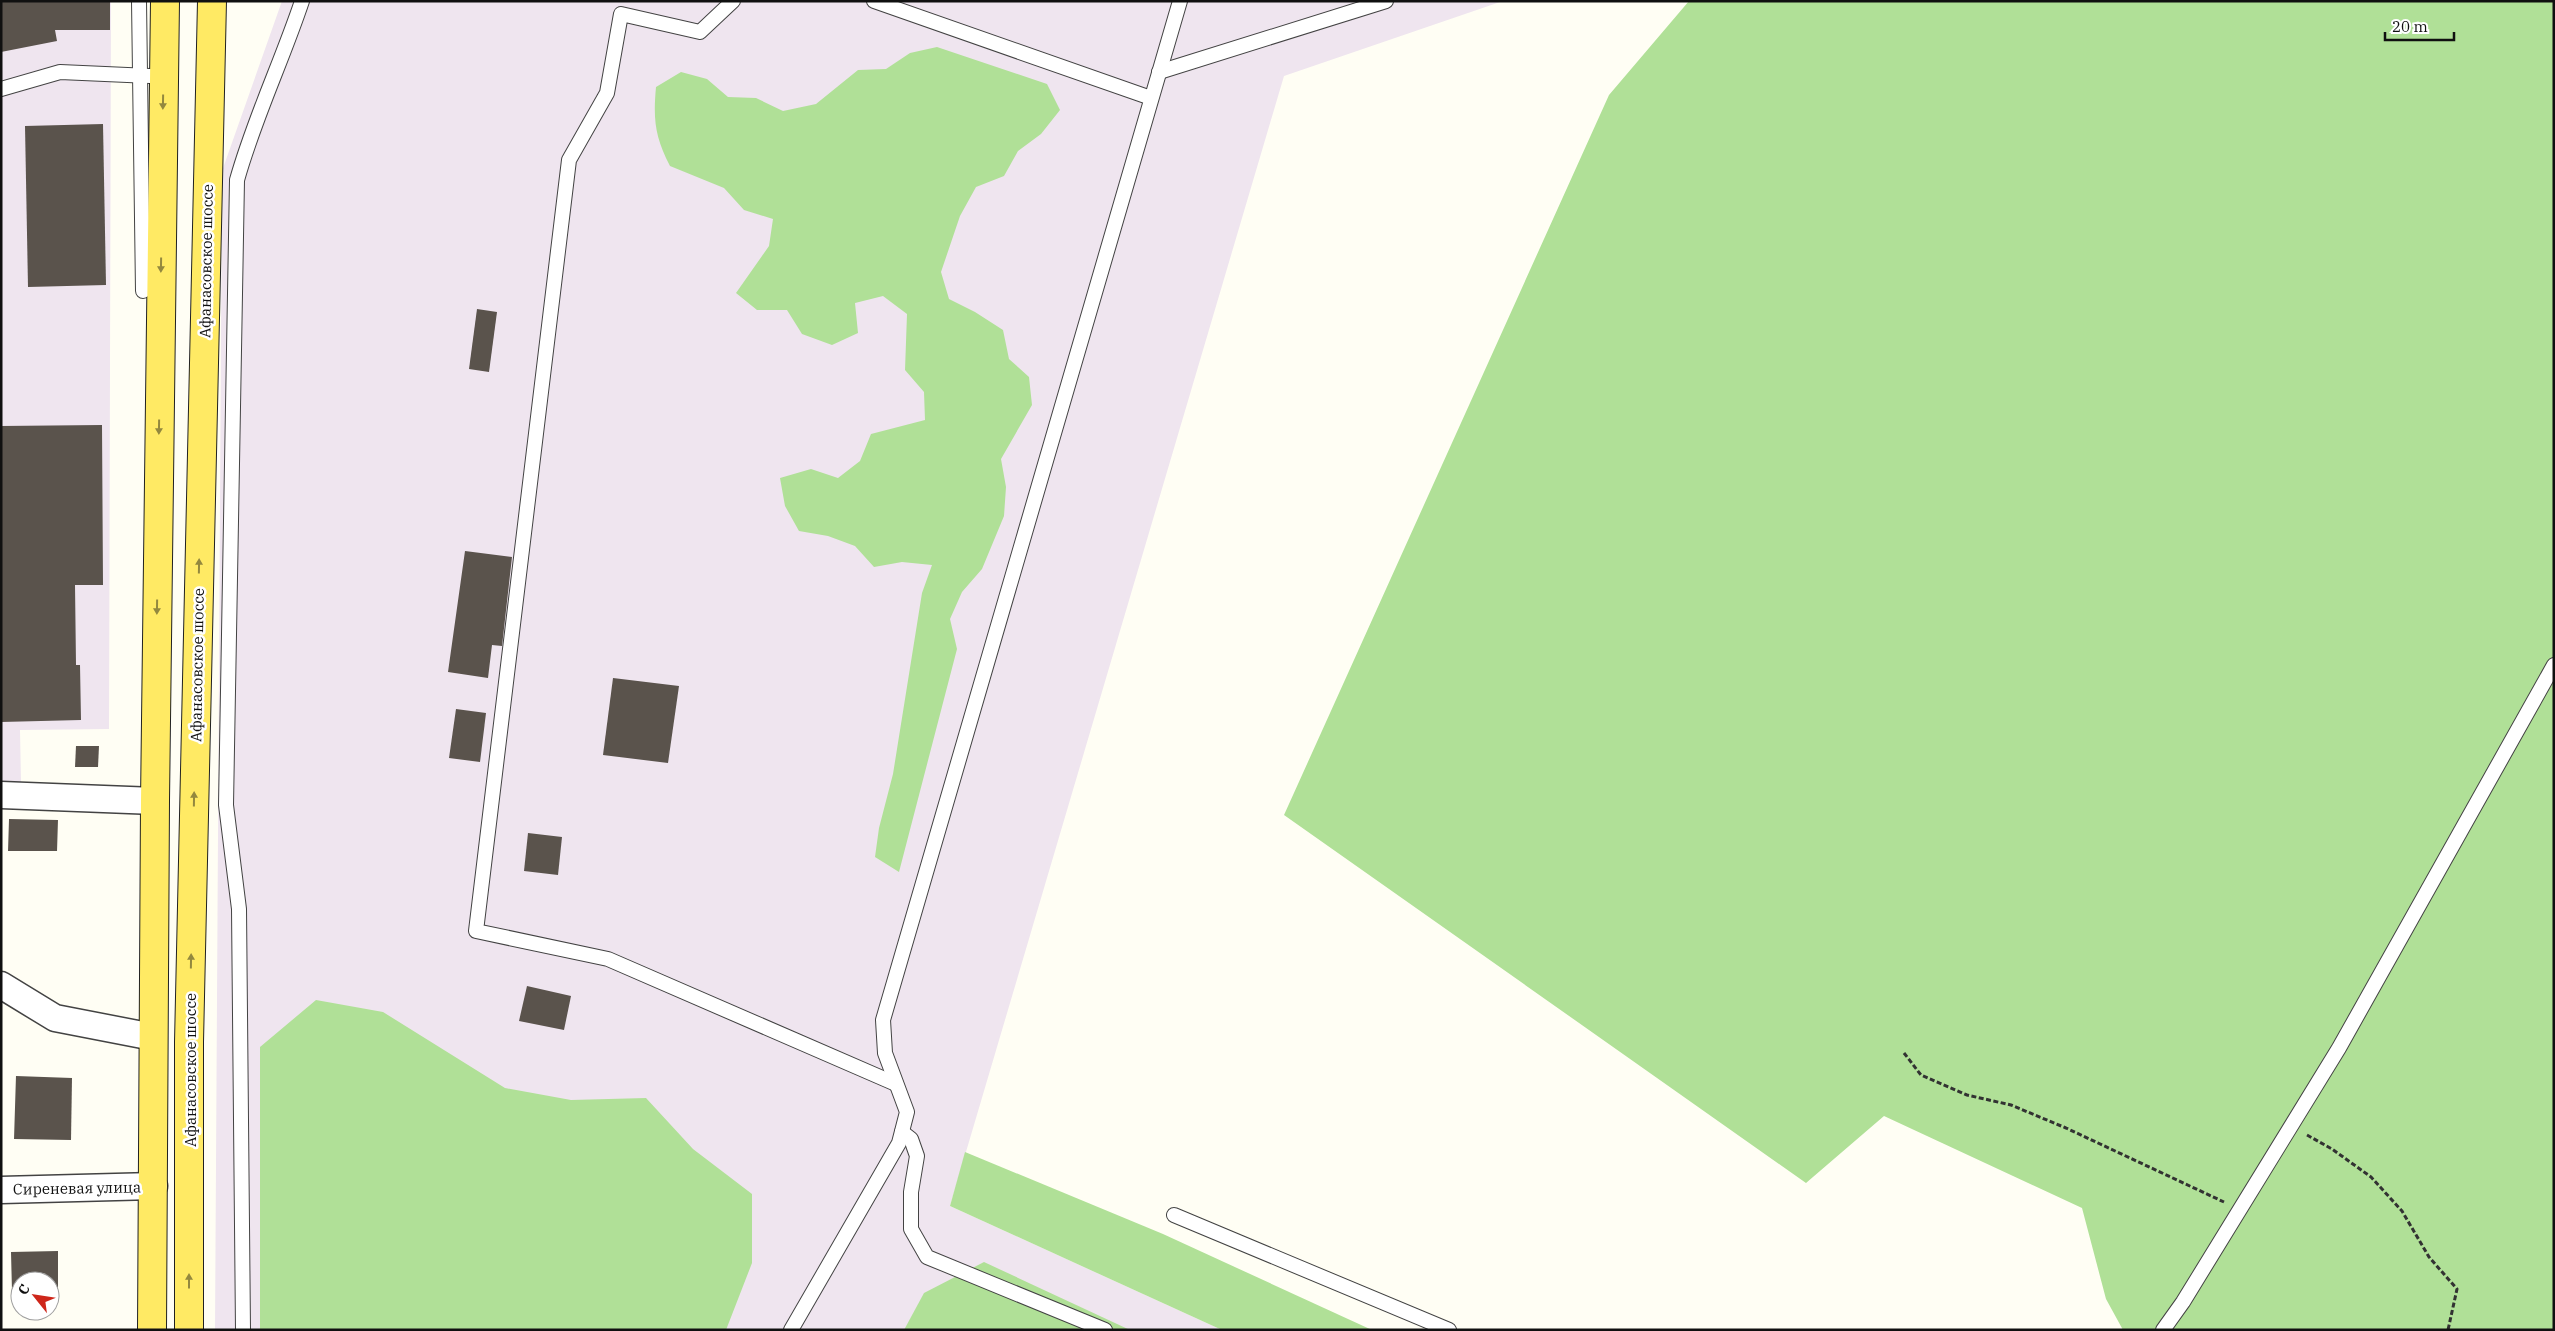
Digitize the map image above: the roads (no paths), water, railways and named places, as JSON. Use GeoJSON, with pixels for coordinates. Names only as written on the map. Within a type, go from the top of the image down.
{"type":"FeatureCollection","features":[{"type":"Feature","properties":{"kind":"main road"},"geometry":{"type":"LineString","coordinates":[[152,1330],[155,801],[152,76],[165,1]]}},
{"type":"Feature","properties":{"kind":"main road","name":"Афанасовское шоссе"},"geometry":{"type":"LineString","coordinates":[[189,1330],[189,1042],[212,1]]}},
{"type":"Feature","properties":{"kind":"street"},"geometry":{"type":"LineString","coordinates":[[1,796],[155,801]]}},
{"type":"Feature","properties":{"kind":"street"},"geometry":{"type":"LineString","coordinates":[[1,985],[55,1018],[153,1037]]}},
{"type":"Feature","properties":{"kind":"street","name":"Сиреневая улица"},"geometry":{"type":"LineString","coordinates":[[1,1190],[154,1186]]}},
{"type":"Feature","properties":{"kind":"lane"},"geometry":{"type":"LineString","coordinates":[[140,1],[152,76],[143,291]]}},
{"type":"Feature","properties":{"kind":"lane"},"geometry":{"type":"LineString","coordinates":[[243,1330],[239,909],[226,805],[237,180],[244,154],[288,45],[302,1]]}},
{"type":"Feature","properties":{"kind":"lane"},"geometry":{"type":"LineString","coordinates":[[733,1],[700,32],[622,14],[608,93],[569,160],[476,931],[608,959],[896,1084]]}},
{"type":"Feature","properties":{"kind":"lane"},"geometry":{"type":"LineString","coordinates":[[874,1],[1152,98]]}},
{"type":"Feature","properties":{"kind":"lane"},"geometry":{"type":"LineString","coordinates":[[791,1330],[899,1143],[907,1112],[885,1053],[883,1020],[1180,1]]}},
{"type":"Feature","properties":{"kind":"lane"},"geometry":{"type":"LineString","coordinates":[[1159,72],[1386,1]]}},
{"type":"Feature","properties":{"kind":"lane"},"geometry":{"type":"LineString","coordinates":[[1,89],[60,72],[152,76]]}},
{"type":"Feature","properties":{"kind":"lane"},"geometry":{"type":"LineString","coordinates":[[2163,1330],[2183,1302],[2339,1048],[2554,665]]}},
{"type":"Feature","properties":{"kind":"lane"},"geometry":{"type":"LineString","coordinates":[[902,1132],[912,1140],[917,1156],[911,1192],[911,1229],[927,1257],[1105,1330]]}},
{"type":"Feature","properties":{"kind":"lane"},"geometry":{"type":"LineString","coordinates":[[1174,1215],[1449,1330]]}}]}
